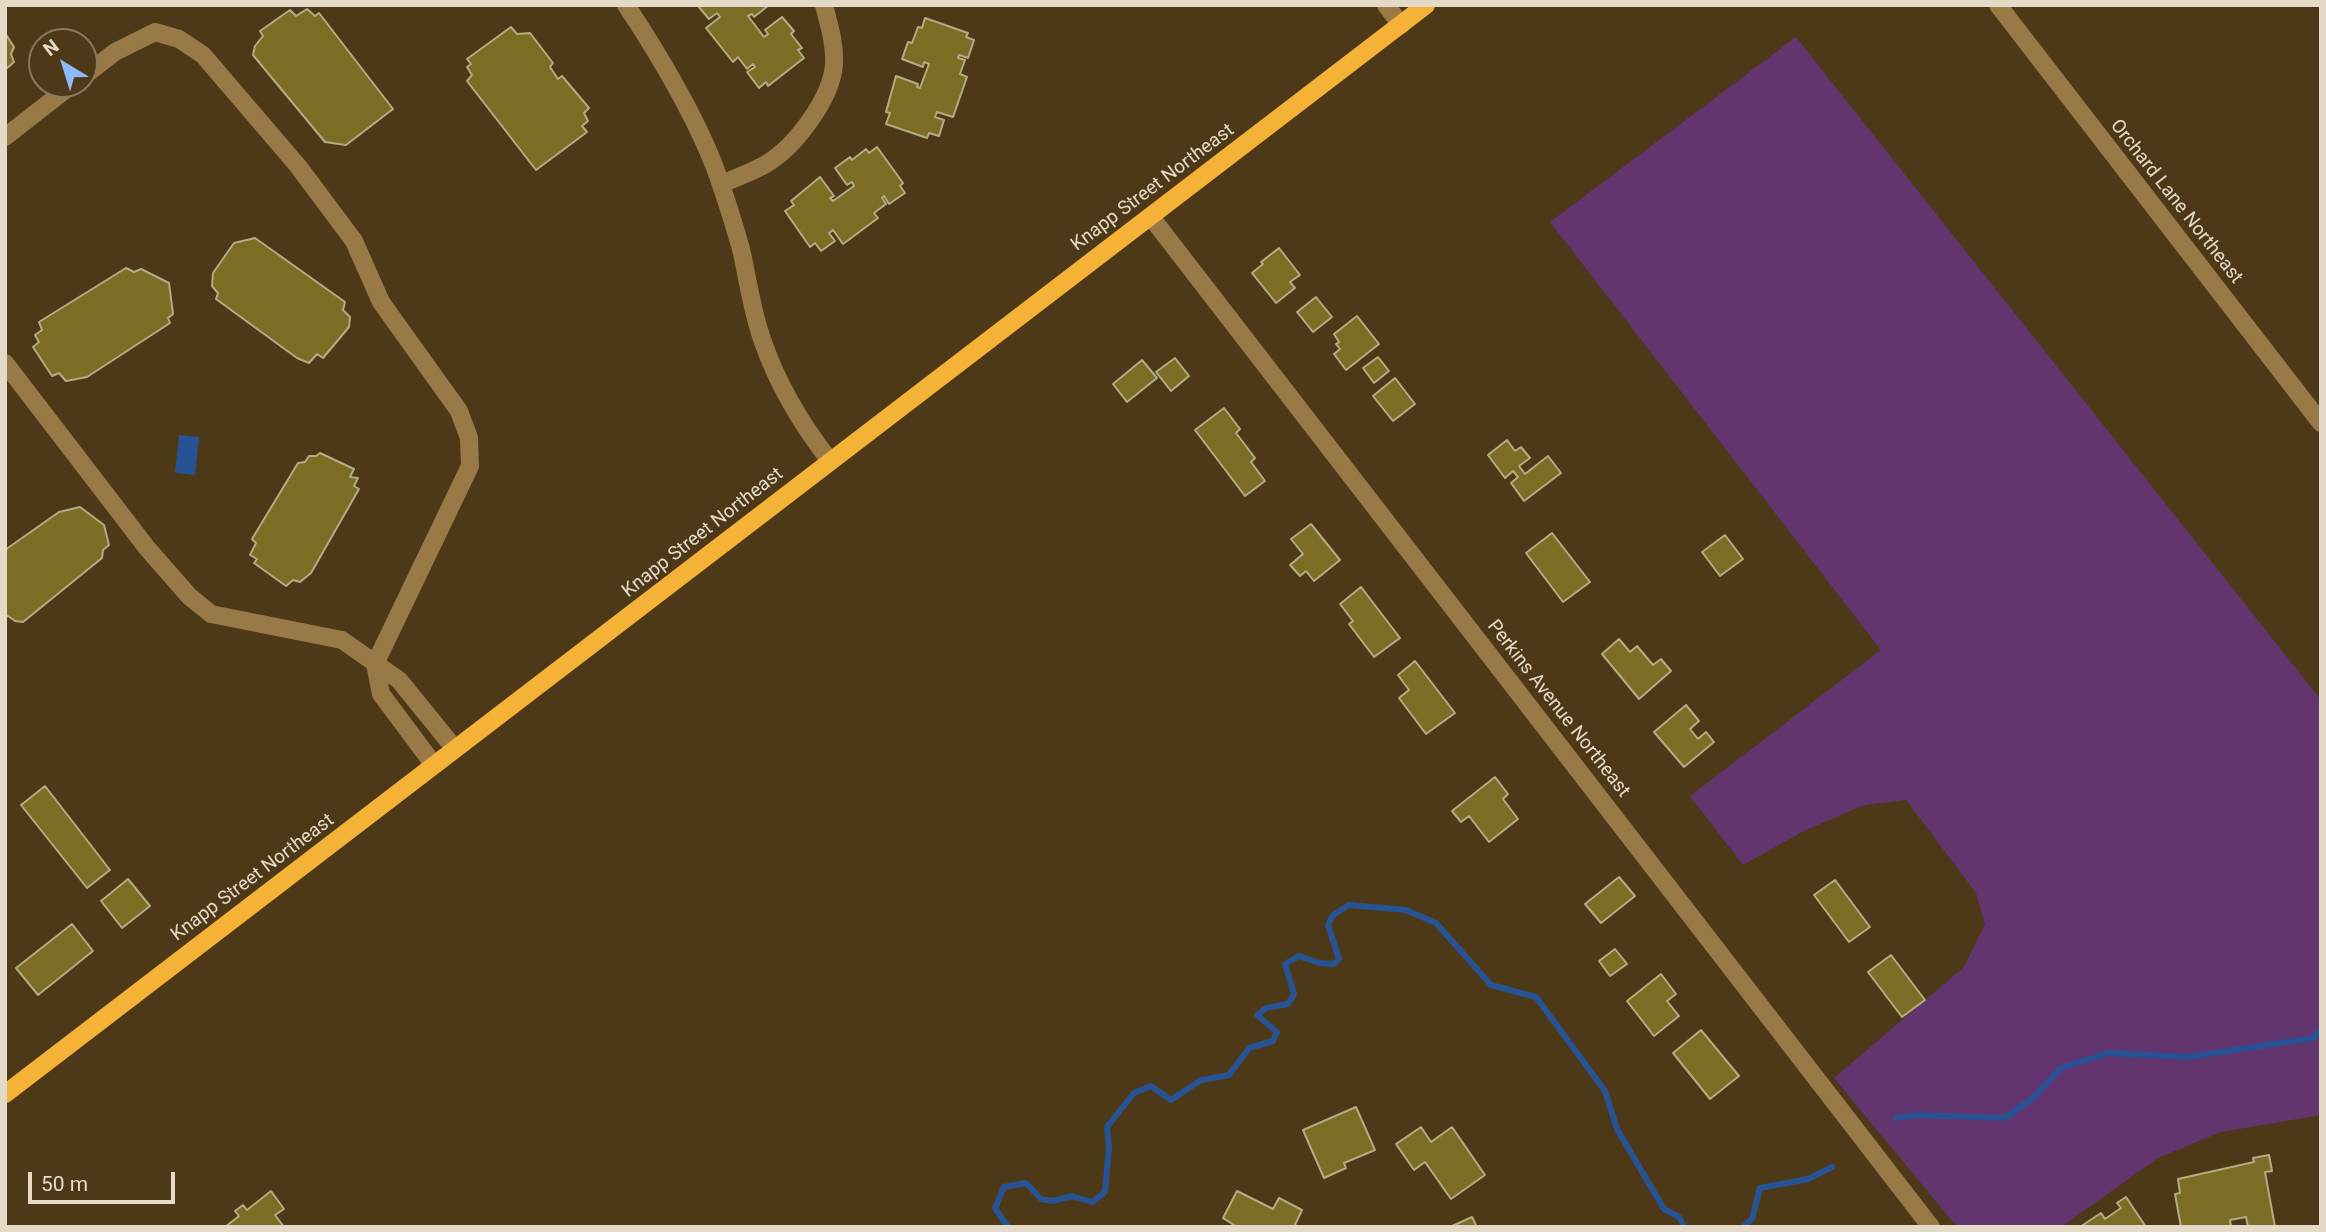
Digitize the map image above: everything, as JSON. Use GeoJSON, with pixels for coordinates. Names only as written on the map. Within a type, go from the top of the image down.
{"type":"FeatureCollection","features":[{"type":"Feature","properties":{"kind":"main road","name":"Knapp Street Northeast"},"geometry":{"type":"LineString","coordinates":[[5,1094],[1426,5]]}},
{"type":"Feature","properties":{"kind":"street"},"geometry":{"type":"LineString","coordinates":[[626,5],[693,121],[721,184],[741,249],[762,340],[777,378],[812,439],[830,461]]}},
{"type":"Feature","properties":{"kind":"street"},"geometry":{"type":"LineString","coordinates":[[721,184],[767,163],[802,132],[824,99],[834,66],[833,36],[824,5]]}},
{"type":"Feature","properties":{"kind":"street"},"geometry":{"type":"LineString","coordinates":[[1386,5],[1401,25]]}},
{"type":"Feature","properties":{"kind":"street","name":"Orchard Lane Northeast"},"geometry":{"type":"LineString","coordinates":[[1998,5],[2321,424]]}},
{"type":"Feature","properties":{"kind":"street"},"geometry":{"type":"LineString","coordinates":[[98,65],[114,52],[155,32],[179,39],[203,55],[299,166],[354,241],[381,302],[459,411],[469,438],[470,466],[375,664],[381,694],[434,765]]}},
{"type":"Feature","properties":{"kind":"street"},"geometry":{"type":"LineString","coordinates":[[5,137],[55,98]]}},
{"type":"Feature","properties":{"kind":"street","name":"Perkins Avenue Northeast"},"geometry":{"type":"LineString","coordinates":[[1151,217],[1931,1227]]}},
{"type":"Feature","properties":{"kind":"street"},"geometry":{"type":"LineString","coordinates":[[5,363],[147,548],[189,596],[211,614],[342,639],[399,680],[455,749]]}},
{"type":"Feature","properties":{"kind":"shaded area"},"geometry":{"type":"Polygon","coordinates":[[[1796,37],[2321,700],[2321,1115],[2221,1132],[2158,1158],[2061,1227],[1957,1227],[1834,1078],[1964,967],[1985,924],[1976,893],[1906,800],[1864,805],[1804,831],[1743,865],[1690,796],[1881,650],[1550,222],[1796,37]]]}},
{"type":"Feature","properties":{"kind":"water"},"geometry":{"type":"Polygon","coordinates":[[[179,435],[199,437],[195,475],[175,473],[179,435]]]}},
{"type":"Feature","properties":{"kind":"building"},"geometry":{"type":"Polygon","coordinates":[[[769,5],[754,17],[752,14],[748,16],[764,37],[768,34],[765,30],[782,17],[794,31],[791,34],[802,48],[798,50],[804,58],[768,86],[766,82],[759,88],[747,72],[755,67],[753,64],[747,69],[738,57],[733,62],[706,28],[720,17],[717,13],[709,19],[698,6],[769,5]]]}},
{"type":"Feature","properties":{"kind":"building"},"geometry":{"type":"Polygon","coordinates":[[[307,9],[315,16],[319,13],[393,109],[346,145],[325,142],[253,55],[255,46],[263,36],[260,31],[290,10],[296,16],[307,9]]]}},
{"type":"Feature","properties":{"kind":"building"},"geometry":{"type":"Polygon","coordinates":[[[925,18],[968,33],[966,37],[974,40],[968,58],[959,55],[958,58],[965,60],[960,74],[967,77],[953,117],[937,112],[935,117],[944,120],[939,136],[929,133],[927,138],[886,124],[890,113],[886,112],[896,76],[918,84],[917,87],[920,88],[929,64],[924,62],[923,67],[902,59],[908,42],[912,43],[925,18]]]}},
{"type":"Feature","properties":{"kind":"building"},"geometry":{"type":"Polygon","coordinates":[[[511,27],[517,34],[530,33],[553,63],[550,67],[558,79],[562,76],[589,108],[584,113],[588,121],[582,126],[587,132],[536,170],[467,81],[472,75],[467,67],[471,64],[467,59],[511,27]]]}},
{"type":"Feature","properties":{"kind":"building"},"geometry":{"type":"Polygon","coordinates":[[[5,33],[14,47],[11,54],[14,62],[5,70],[5,33]]]}},
{"type":"Feature","properties":{"kind":"building"},"geometry":{"type":"Polygon","coordinates":[[[877,147],[903,183],[900,186],[905,193],[889,204],[884,196],[882,198],[886,204],[874,213],[878,218],[843,244],[833,230],[829,233],[835,241],[821,251],[815,243],[810,247],[785,211],[794,205],[791,201],[820,177],[834,196],[830,198],[833,201],[854,186],[852,182],[847,185],[835,168],[866,149],[869,153],[877,147]]]}},
{"type":"Feature","properties":{"kind":"building"},"geometry":{"type":"Polygon","coordinates":[[[255,238],[345,302],[343,310],[350,317],[349,327],[323,358],[317,354],[309,363],[297,358],[216,299],[218,293],[212,286],[213,273],[234,243],[255,238]]]}},
{"type":"Feature","properties":{"kind":"building"},"geometry":{"type":"Polygon","coordinates":[[[1279,248],[1300,275],[1290,282],[1295,288],[1276,303],[1252,273],[1279,248]]]}},
{"type":"Feature","properties":{"kind":"building"},"geometry":{"type":"Polygon","coordinates":[[[126,268],[134,272],[141,269],[169,283],[173,314],[168,318],[170,323],[87,377],[66,381],[59,373],[52,376],[33,347],[39,342],[35,335],[42,330],[39,322],[126,268]]]}},
{"type":"Feature","properties":{"kind":"building"},"geometry":{"type":"Polygon","coordinates":[[[1316,297],[1332,317],[1313,332],[1297,312],[1316,297]]]}},
{"type":"Feature","properties":{"kind":"building"},"geometry":{"type":"Polygon","coordinates":[[[1357,316],[1379,344],[1346,370],[1334,354],[1340,349],[1334,334],[1357,316]]]}},
{"type":"Feature","properties":{"kind":"building"},"geometry":{"type":"Polygon","coordinates":[[[1378,357],[1389,371],[1374,383],[1363,368],[1378,357]]]}},
{"type":"Feature","properties":{"kind":"building"},"geometry":{"type":"Polygon","coordinates":[[[1175,358],[1189,376],[1171,391],[1156,372],[1175,358]]]}},
{"type":"Feature","properties":{"kind":"building"},"geometry":{"type":"Polygon","coordinates":[[[1142,360],[1157,378],[1127,402],[1113,384],[1142,360]]]}},
{"type":"Feature","properties":{"kind":"building"},"geometry":{"type":"Polygon","coordinates":[[[1395,378],[1415,404],[1393,421],[1373,396],[1395,378]]]}},
{"type":"Feature","properties":{"kind":"building"},"geometry":{"type":"Polygon","coordinates":[[[1224,408],[1240,429],[1236,433],[1255,458],[1251,462],[1265,481],[1245,496],[1195,430],[1224,408]]]}},
{"type":"Feature","properties":{"kind":"building"},"geometry":{"type":"Polygon","coordinates":[[[1507,440],[1515,451],[1521,447],[1530,458],[1519,466],[1525,474],[1548,456],[1561,473],[1524,501],[1511,483],[1518,477],[1513,471],[1505,478],[1488,455],[1507,440]]]}},
{"type":"Feature","properties":{"kind":"building"},"geometry":{"type":"Polygon","coordinates":[[[320,453],[354,469],[350,477],[358,478],[354,486],[359,489],[311,573],[300,582],[293,580],[286,586],[254,563],[257,559],[250,555],[256,543],[252,539],[298,463],[320,453]]]}},
{"type":"Feature","properties":{"kind":"building"},"geometry":{"type":"Polygon","coordinates":[[[80,507],[104,525],[109,545],[103,550],[102,558],[23,622],[5,617],[5,550],[59,512],[80,507]]]}},
{"type":"Feature","properties":{"kind":"building"},"geometry":{"type":"Polygon","coordinates":[[[1311,524],[1340,560],[1314,581],[1306,571],[1300,576],[1290,565],[1303,554],[1291,539],[1311,524]]]}},
{"type":"Feature","properties":{"kind":"building"},"geometry":{"type":"Polygon","coordinates":[[[1552,533],[1590,582],[1563,602],[1526,553],[1552,533]]]}},
{"type":"Feature","properties":{"kind":"building"},"geometry":{"type":"Polygon","coordinates":[[[1725,535],[1743,559],[1720,576],[1702,552],[1725,535]]]}},
{"type":"Feature","properties":{"kind":"building"},"geometry":{"type":"Polygon","coordinates":[[[1361,587],[1400,638],[1374,657],[1349,624],[1353,621],[1340,604],[1361,587]]]}},
{"type":"Feature","properties":{"kind":"building"},"geometry":{"type":"Polygon","coordinates":[[[1619,639],[1630,652],[1637,646],[1653,665],[1661,659],[1671,671],[1639,699],[1602,654],[1619,639]]]}},
{"type":"Feature","properties":{"kind":"building"},"geometry":{"type":"Polygon","coordinates":[[[1415,661],[1455,713],[1426,734],[1399,698],[1409,690],[1398,675],[1415,661]]]}},
{"type":"Feature","properties":{"kind":"building"},"geometry":{"type":"Polygon","coordinates":[[[1686,705],[1699,721],[1690,729],[1698,739],[1706,732],[1714,742],[1684,767],[1654,732],[1686,705]]]}},
{"type":"Feature","properties":{"kind":"building"},"geometry":{"type":"Polygon","coordinates":[[[1495,777],[1508,794],[1503,799],[1518,819],[1489,842],[1469,816],[1461,822],[1452,811],[1495,777]]]}},
{"type":"Feature","properties":{"kind":"building"},"geometry":{"type":"Polygon","coordinates":[[[45,786],[110,870],[87,888],[21,805],[45,786]]]}},
{"type":"Feature","properties":{"kind":"building"},"geometry":{"type":"Polygon","coordinates":[[[1619,877],[1635,896],[1601,923],[1585,904],[1619,877]]]}},
{"type":"Feature","properties":{"kind":"building"},"geometry":{"type":"Polygon","coordinates":[[[128,879],[150,906],[122,928],[101,901],[128,879]]]}},
{"type":"Feature","properties":{"kind":"building"},"geometry":{"type":"Polygon","coordinates":[[[1835,880],[1870,927],[1849,942],[1814,895],[1835,880]]]}},
{"type":"Feature","properties":{"kind":"building"},"geometry":{"type":"Polygon","coordinates":[[[72,924],[93,951],[38,995],[16,968],[72,924]]]}},
{"type":"Feature","properties":{"kind":"building"},"geometry":{"type":"Polygon","coordinates":[[[1615,949],[1627,964],[1610,976],[1599,961],[1615,949]]]}},
{"type":"Feature","properties":{"kind":"building"},"geometry":{"type":"Polygon","coordinates":[[[1891,955],[1925,1000],[1902,1017],[1868,972],[1891,955]]]}},
{"type":"Feature","properties":{"kind":"building"},"geometry":{"type":"Polygon","coordinates":[[[1661,974],[1676,994],[1667,1001],[1679,1016],[1654,1036],[1627,1001],[1661,974]]]}},
{"type":"Feature","properties":{"kind":"building"},"geometry":{"type":"Polygon","coordinates":[[[1701,1030],[1739,1076],[1710,1099],[1673,1053],[1701,1030]]]}},
{"type":"Feature","properties":{"kind":"building"},"geometry":{"type":"Polygon","coordinates":[[[1356,1107],[1375,1150],[1344,1163],[1346,1168],[1324,1178],[1303,1130],[1356,1107]]]}},
{"type":"Feature","properties":{"kind":"building"},"geometry":{"type":"Polygon","coordinates":[[[1421,1127],[1431,1142],[1452,1127],[1485,1175],[1451,1199],[1425,1162],[1414,1170],[1396,1144],[1421,1127]]]}},
{"type":"Feature","properties":{"kind":"building"},"geometry":{"type":"Polygon","coordinates":[[[2269,1155],[2272,1171],[2265,1172],[2275,1227],[2248,1227],[2246,1217],[2230,1220],[2231,1227],[2181,1227],[2175,1194],[2180,1193],[2178,1179],[2254,1162],[2253,1158],[2269,1155]]]}},
{"type":"Feature","properties":{"kind":"building"},"geometry":{"type":"Polygon","coordinates":[[[271,1191],[284,1209],[275,1215],[284,1227],[225,1227],[239,1216],[235,1211],[243,1205],[247,1210],[271,1191]]]}},
{"type":"Feature","properties":{"kind":"building"},"geometry":{"type":"Polygon","coordinates":[[[1237,1191],[1273,1209],[1279,1198],[1302,1210],[1294,1227],[1237,1227],[1223,1218],[1237,1191]]]}},
{"type":"Feature","properties":{"kind":"building"},"geometry":{"type":"Polygon","coordinates":[[[2126,1197],[2146,1227],[2080,1227],[2101,1213],[2105,1219],[2121,1208],[2117,1203],[2126,1197]]]}},
{"type":"Feature","properties":{"kind":"building"},"geometry":{"type":"Polygon","coordinates":[[[1472,1217],[1477,1227],[1450,1227],[1472,1217]]]}},
{"type":"Feature","properties":{"kind":"waterway"},"geometry":{"type":"LineString","coordinates":[[1008,1227],[995,1208],[1004,1187],[1026,1183],[1041,1199],[1053,1201],[1072,1196],[1092,1202],[1105,1192],[1109,1147],[1107,1127],[1134,1093],[1151,1086],[1171,1100],[1201,1080],[1229,1075],[1249,1048],[1273,1041],[1277,1032],[1257,1015],[1266,1008],[1288,1004],[1294,994],[1285,964],[1299,956],[1319,963],[1334,964],[1339,959],[1328,925],[1333,915],[1349,905],[1406,910],[1436,923],[1491,985],[1536,997],[1605,1091],[1617,1129],[1664,1209],[1679,1217],[1684,1227]]}},
{"type":"Feature","properties":{"kind":"waterway"},"geometry":{"type":"LineString","coordinates":[[1896,1118],[1917,1115],[2005,1118],[2033,1098],[2061,1068],[2108,1053],[2188,1057],[2313,1038],[2321,1030]]}},
{"type":"Feature","properties":{"kind":"waterway"},"geometry":{"type":"LineString","coordinates":[[1743,1227],[1752,1219],[1760,1188],[1808,1179],[1832,1167]]}}]}
